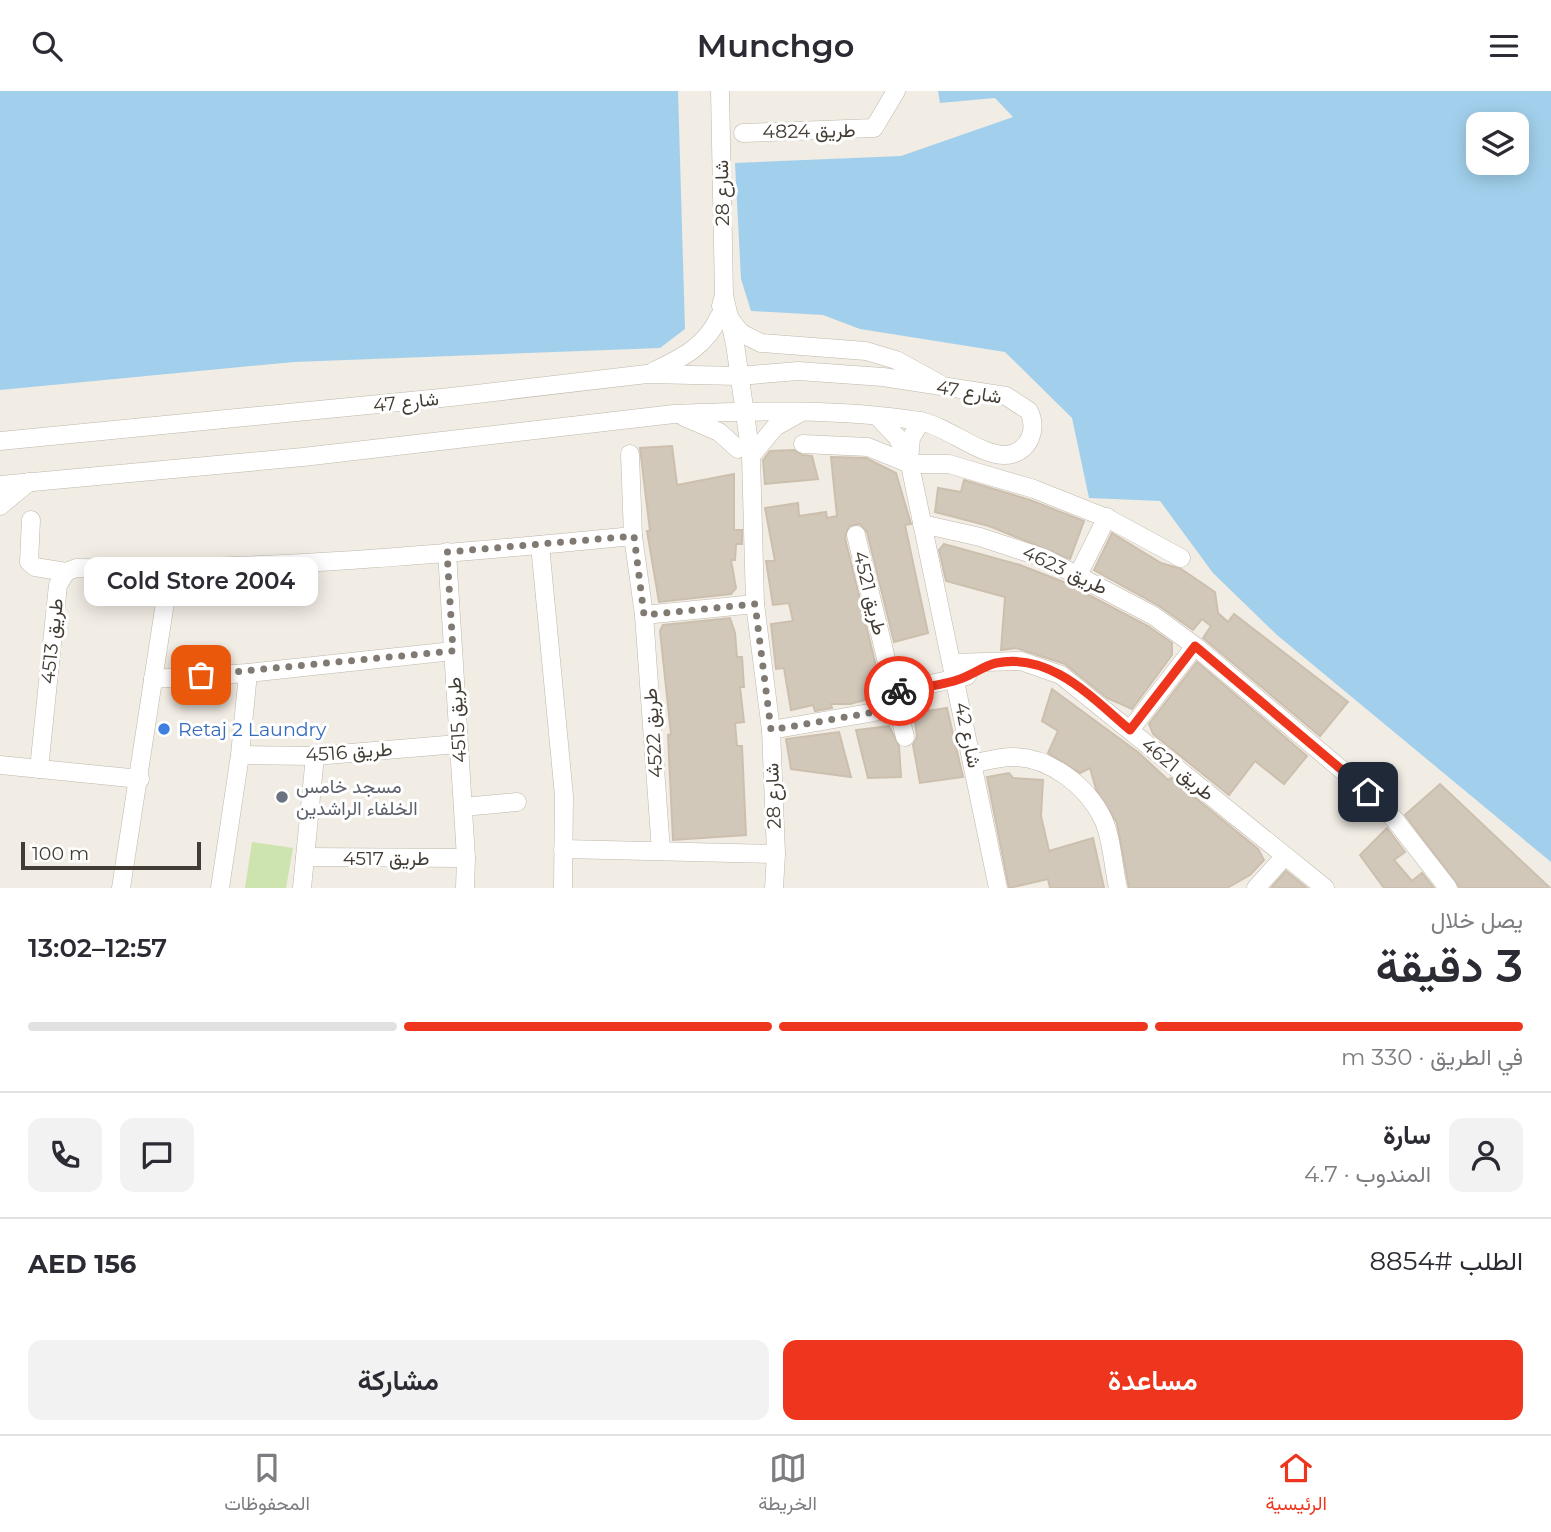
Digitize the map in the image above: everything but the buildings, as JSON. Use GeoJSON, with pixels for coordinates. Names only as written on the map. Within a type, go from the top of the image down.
{"type":"FeatureCollection","features":[{"type":"Feature","properties":{"kind":"street","name":"شارع 28"},"geometry":{"type":"LineString","coordinates":[[720,91],[725,318],[750,495],[755,604],[771,730],[776,854],[774,888]]}},
{"type":"Feature","properties":{"kind":"street","name":"طريق 4824"},"geometry":{"type":"LineString","coordinates":[[743,133],[874,128],[896,91]]}},
{"type":"Feature","properties":{"kind":"street"},"geometry":{"type":"LineString","coordinates":[[647,374],[699,346],[725,318],[741,333],[761,343],[866,351],[923,373],[949,389]]}},
{"type":"Feature","properties":{"kind":"street","name":"شارع 47"},"geometry":{"type":"LineString","coordinates":[[0,441],[451,397],[647,374],[809,372],[883,377],[988,393],[1019,403],[1032,417],[1033,432],[1027,445],[1014,453],[988,454],[952,432],[921,421],[739,410],[674,414],[303,457],[0,485]]}},
{"type":"Feature","properties":{"kind":"street"},"geometry":{"type":"LineString","coordinates":[[674,414],[705,424],[745,453],[775,427],[803,412]]}},
{"type":"Feature","properties":{"kind":"street","name":"شارع 42"},"geometry":{"type":"LineString","coordinates":[[878,417],[897,437],[909,462],[975,764],[998,888]]}},
{"type":"Feature","properties":{"kind":"street","name":"شارع 42"},"geometry":{"type":"LineString","coordinates":[[909,462],[911,438],[921,421]]}},
{"type":"Feature","properties":{"kind":"street"},"geometry":{"type":"LineString","coordinates":[[803,444],[867,447],[909,462],[949,464],[1034,489],[1107,517],[1181,558]]}},
{"type":"Feature","properties":{"kind":"street","name":"طريق 4522"},"geometry":{"type":"LineString","coordinates":[[630,454],[634,536],[644,615],[661,851]]}},
{"type":"Feature","properties":{"kind":"street"},"geometry":{"type":"LineString","coordinates":[[0,506],[29,482]]}},
{"type":"Feature","properties":{"kind":"street"},"geometry":{"type":"LineString","coordinates":[[1078,575],[1107,517]]}},
{"type":"Feature","properties":{"kind":"street"},"geometry":{"type":"LineString","coordinates":[[31,520],[29,562],[35,567],[66,572]]}},
{"type":"Feature","properties":{"kind":"street","name":"طريق 4623"},"geometry":{"type":"LineString","coordinates":[[922,524],[1013,546],[1078,575],[1154,616],[1195,646]]}},
{"type":"Feature","properties":{"kind":"street","name":"طريق 4521"},"geometry":{"type":"LineString","coordinates":[[856,535],[905,737]]}},
{"type":"Feature","properties":{"kind":"street","name":"طريق 4513"},"geometry":{"type":"LineString","coordinates":[[39,769],[58,585],[66,572],[76,568],[170,570],[447,552],[634,536]]}},
{"type":"Feature","properties":{"kind":"street"},"geometry":{"type":"LineString","coordinates":[[540,545],[564,796],[563,888]]}},
{"type":"Feature","properties":{"kind":"street","name":"طريق 4515"},"geometry":{"type":"LineString","coordinates":[[447,552],[466,858],[465,888]]}},
{"type":"Feature","properties":{"kind":"street"},"geometry":{"type":"LineString","coordinates":[[121,888],[127,835],[140,779],[170,570]]}},
{"type":"Feature","properties":{"kind":"street"},"geometry":{"type":"LineString","coordinates":[[644,615],[755,604]]}},
{"type":"Feature","properties":{"kind":"street"},"geometry":{"type":"LineString","coordinates":[[1130,730],[1195,646],[1368,792],[1395,820],[1448,888]]}},
{"type":"Feature","properties":{"kind":"street"},"geometry":{"type":"LineString","coordinates":[[153,679],[248,673],[453,651]]}},
{"type":"Feature","properties":{"kind":"street","name":"طريق 4621"},"geometry":{"type":"LineString","coordinates":[[955,672],[1021,661],[1049,669],[1074,683],[1325,888]]}},
{"type":"Feature","properties":{"kind":"street"},"geometry":{"type":"LineString","coordinates":[[771,730],[896,700],[955,672]]}},
{"type":"Feature","properties":{"kind":"street"},"geometry":{"type":"LineString","coordinates":[[220,888],[240,755],[248,673]]}},
{"type":"Feature","properties":{"kind":"street","name":"طريق 4516"},"geometry":{"type":"LineString","coordinates":[[240,755],[316,756],[458,744]]}},
{"type":"Feature","properties":{"kind":"street"},"geometry":{"type":"LineString","coordinates":[[302,888],[316,756]]}},
{"type":"Feature","properties":{"kind":"street"},"geometry":{"type":"LineString","coordinates":[[975,764],[1012,757],[1035,761],[1057,770],[1076,783],[1092,801],[1104,821],[1118,888]]}},
{"type":"Feature","properties":{"kind":"street"},"geometry":{"type":"LineString","coordinates":[[0,765],[140,779]]}},
{"type":"Feature","properties":{"kind":"street"},"geometry":{"type":"LineString","coordinates":[[463,807],[517,802]]}},
{"type":"Feature","properties":{"kind":"street"},"geometry":{"type":"LineString","coordinates":[[563,849],[776,854]]}},
{"type":"Feature","properties":{"kind":"street"},"geometry":{"type":"LineString","coordinates":[[1256,888],[1285,856]]}},
{"type":"Feature","properties":{"kind":"street","name":"طريق 4517"},"geometry":{"type":"LineString","coordinates":[[305,857],[466,858]]}},
{"type":"Feature","properties":{"kind":"green space"},"geometry":{"type":"Polygon","coordinates":[[[252,842],[293,848],[286,888],[245,888],[252,842]]]}},
{"type":"Feature","properties":{"kind":"water"},"geometry":{"type":"Polygon","coordinates":[[[0,91],[678,91],[685,329],[660,348],[294,362],[0,390],[0,91]]]}},
{"type":"Feature","properties":{"kind":"water"},"geometry":{"type":"Polygon","coordinates":[[[938,91],[1551,91],[1551,862],[1277,635],[1213,573],[1160,501],[1089,498],[1072,418],[1005,352],[860,329],[823,315],[751,311],[741,279],[735,163],[901,156],[1013,117],[995,98],[940,103],[938,91]]]}},
{"type":"Feature","properties":{"kind":"way so far"},"geometry":{"type":"LineString","coordinates":[[201,675],[248,673],[453,651],[447,552],[634,536],[644,615],[755,604],[771,730],[898,708],[894,692],[899,691]]}},
{"type":"Feature","properties":{"kind":"place","name":"2004 Cold Store"},"geometry":{"type":"Point","coordinates":[201,675]}},
{"type":"Feature","properties":{"kind":"place","name":"Retaj 2 Laundry"},"geometry":{"type":"Point","coordinates":[164,729]}},
{"type":"Feature","properties":{"kind":"place","name":"مسجد خامس الخلفاء الراشدين"},"geometry":{"type":"Point","coordinates":[282,797]}},
{"type":"Feature","properties":{"kind":"route"},"geometry":{"type":"LineString","coordinates":[[899,691],[957,680],[992,664],[1021,661],[1049,669],[1074,683],[1130,730],[1195,646],[1368,792]]}}]}
